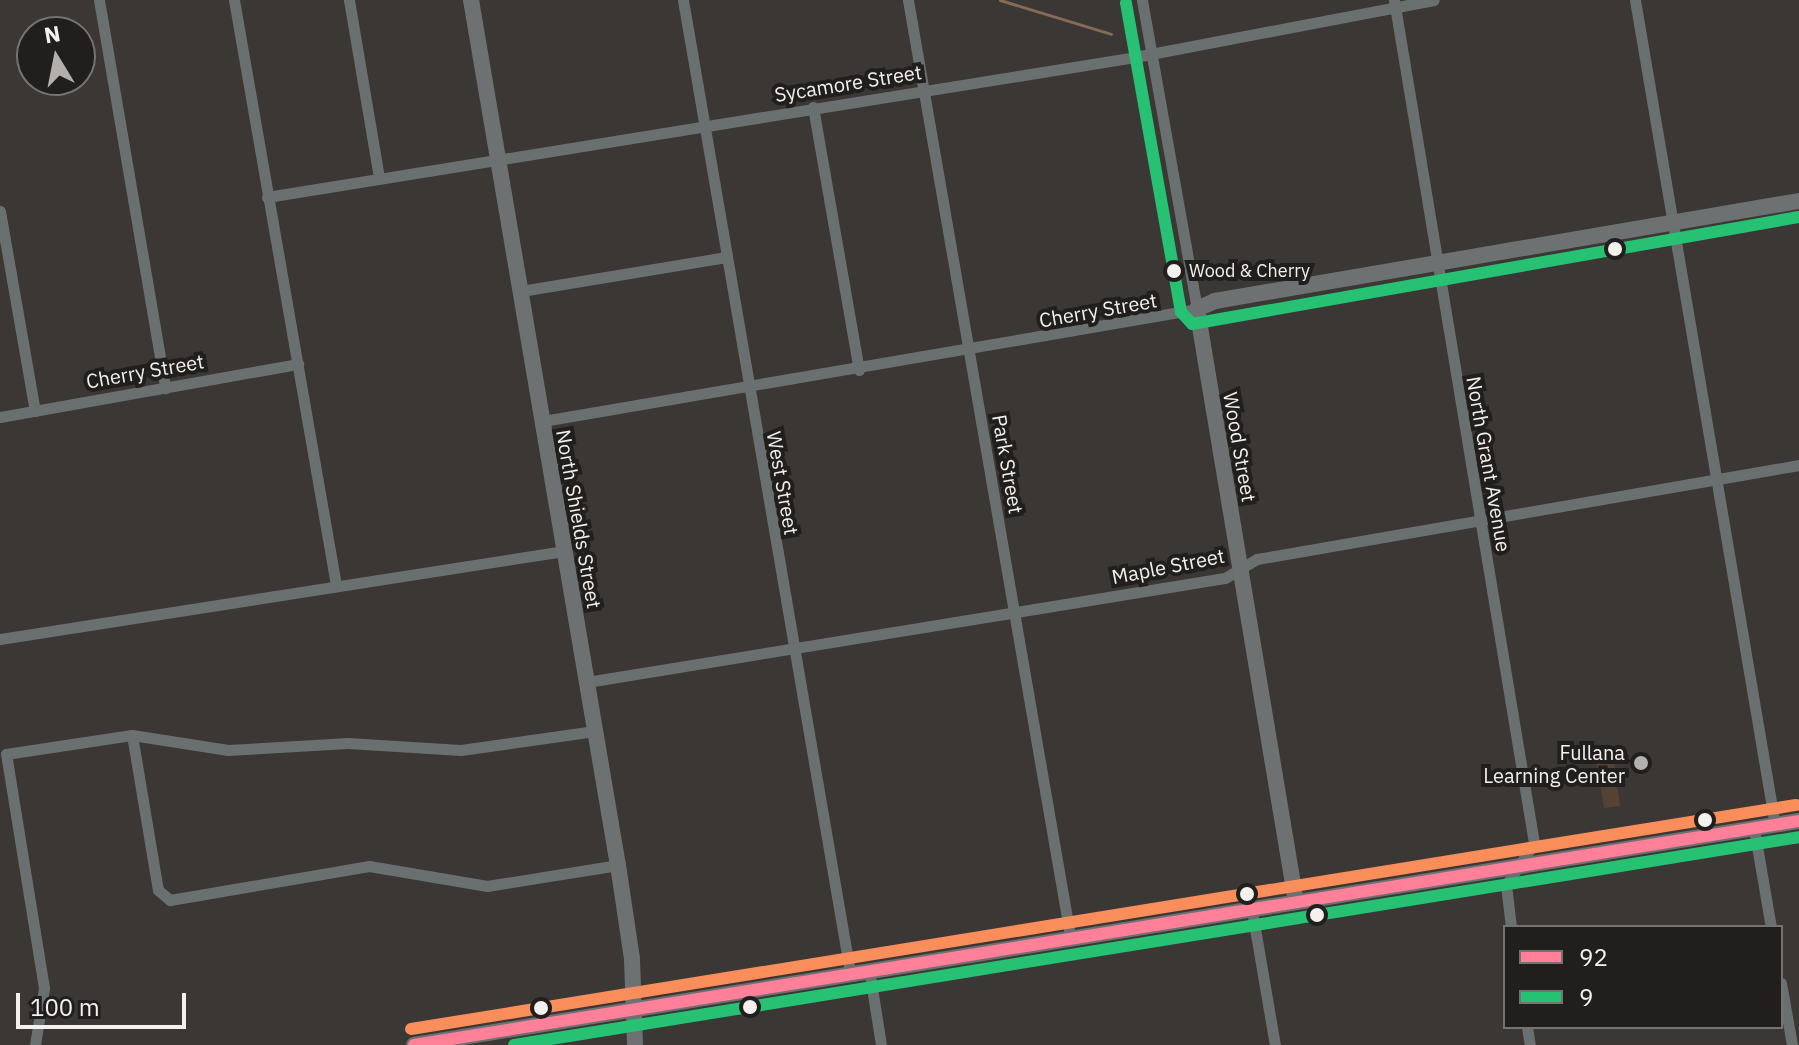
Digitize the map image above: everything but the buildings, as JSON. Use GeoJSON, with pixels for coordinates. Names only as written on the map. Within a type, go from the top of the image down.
{"type":"FeatureCollection","features":[{"type":"Feature","properties":{"kind":"street"},"geometry":{"type":"LineString","coordinates":[[99,0],[165,388]]}},
{"type":"Feature","properties":{"kind":"street"},"geometry":{"type":"LineString","coordinates":[[234,0],[336,585]]}},
{"type":"Feature","properties":{"kind":"street"},"geometry":{"type":"LineString","coordinates":[[349,0],[379,177]]}},
{"type":"Feature","properties":{"kind":"street","name":"North Shields Street"},"geometry":{"type":"LineString","coordinates":[[471,0],[618,865],[635,1045]]}},
{"type":"Feature","properties":{"kind":"street","name":"West Street"},"geometry":{"type":"LineString","coordinates":[[683,0],[850,972]]}},
{"type":"Feature","properties":{"kind":"street","name":"Park Street"},"geometry":{"type":"LineString","coordinates":[[908,0],[1070,935]]}},
{"type":"Feature","properties":{"kind":"street","name":"Wood Street"},"geometry":{"type":"LineString","coordinates":[[1142,0],[1296,902]]}},
{"type":"Feature","properties":{"kind":"street","name":"Sycamore Street"},"geometry":{"type":"LineString","coordinates":[[267,197],[1151,53],[1395,3],[1434,0]]}},
{"type":"Feature","properties":{"kind":"street"},"geometry":{"type":"LineString","coordinates":[[1635,0],[1775,825]]}},
{"type":"Feature","properties":{"kind":"street","name":"North Grant Avenue"},"geometry":{"type":"LineString","coordinates":[[1395,3],[1534,843],[1521,868],[1506,885],[1511,925]]}},
{"type":"Feature","properties":{"kind":"street"},"geometry":{"type":"LineString","coordinates":[[813,107],[859,370]]}},
{"type":"Feature","properties":{"kind":"street","name":"Cherry Street"},"geometry":{"type":"LineString","coordinates":[[543,421],[970,351],[1197,309],[1215,301],[1799,201]]}},
{"type":"Feature","properties":{"kind":"street"},"geometry":{"type":"LineString","coordinates":[[0,211],[35,411]]}},
{"type":"Feature","properties":{"kind":"street"},"geometry":{"type":"LineString","coordinates":[[521,291],[726,257]]}},
{"type":"Feature","properties":{"kind":"street","name":"Cherry Street"},"geometry":{"type":"LineString","coordinates":[[0,417],[298,364]]}},
{"type":"Feature","properties":{"kind":"street","name":"Maple Street"},"geometry":{"type":"LineString","coordinates":[[587,682],[1225,578],[1257,559],[1799,465]]}},
{"type":"Feature","properties":{"kind":"street"},"geometry":{"type":"LineString","coordinates":[[0,639],[564,551]]}},
{"type":"Feature","properties":{"kind":"street"},"geometry":{"type":"LineString","coordinates":[[35,1045],[44,988],[6,754],[132,735],[228,750],[348,743],[461,750],[595,731]]}},
{"type":"Feature","properties":{"kind":"street"},"geometry":{"type":"LineString","coordinates":[[132,735],[158,890],[170,900],[369,866],[487,886],[618,865]]}},
{"type":"Feature","properties":{"kind":"street"},"geometry":{"type":"LineString","coordinates":[[414,1045],[1251,905],[1296,902],[1521,868],[1799,821]]}},
{"type":"Feature","properties":{"kind":"street"},"geometry":{"type":"LineString","coordinates":[[1754,829],[1771,925]]}},
{"type":"Feature","properties":{"kind":"street"},"geometry":{"type":"LineString","coordinates":[[1251,905],[1275,1045]]}},
{"type":"Feature","properties":{"kind":"street"},"geometry":{"type":"LineString","coordinates":[[869,969],[881,1045]]}},
{"type":"Feature","properties":{"kind":"street"},"geometry":{"type":"LineString","coordinates":[[1783,994],[1792,1045]]}},
{"type":"Feature","properties":{"kind":"shaded area"},"geometry":{"type":"Polygon","coordinates":[[[1613,751],[1620,806],[1604,808],[1595,755],[1613,751]]]}},
{"type":"Feature","properties":{"kind":"waterway"},"geometry":{"type":"LineString","coordinates":[[1000,0],[1111,34]]}},
{"type":"Feature","properties":{"kind":"transit line","name":"9"},"geometry":{"type":"LineString","coordinates":[[1126,3],[1181,312],[1192,324],[1799,217]]}},
{"type":"Feature","properties":{"kind":"transit line"},"geometry":{"type":"LineString","coordinates":[[411,1029],[1796,805]]}},
{"type":"Feature","properties":{"kind":"transit line","name":"92"},"geometry":{"type":"LineString","coordinates":[[414,1045],[1799,821]]}},
{"type":"Feature","properties":{"kind":"transit line","name":"9"},"geometry":{"type":"LineString","coordinates":[[514,1045],[1799,837]]}},
{"type":"Feature","properties":{"kind":"place","name":"Wood & Cherry"},"geometry":{"type":"Point","coordinates":[1174,271]}},
{"type":"Feature","properties":{"kind":"place","name":"Fullana Learning Center"},"geometry":{"type":"Point","coordinates":[1641,763]}}]}
